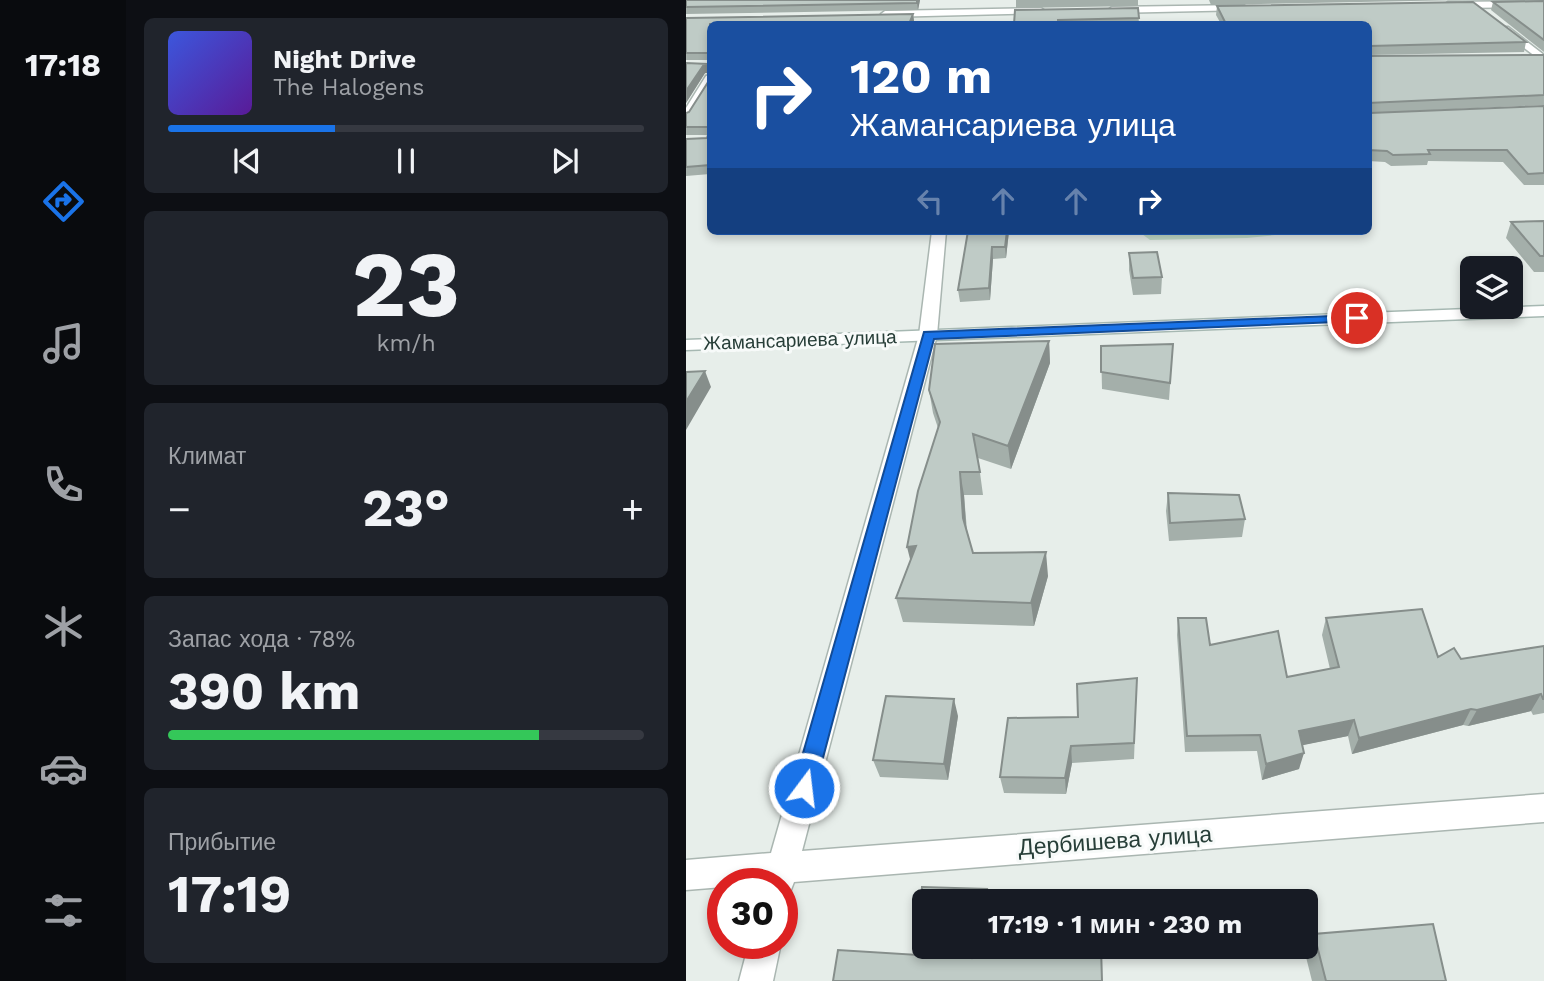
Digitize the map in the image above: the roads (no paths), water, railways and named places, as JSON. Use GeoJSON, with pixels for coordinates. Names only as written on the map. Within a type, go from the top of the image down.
{"type":"FeatureCollection","features":[{"type":"Feature","properties":{"kind":"street"},"geometry":{"type":"LineString","coordinates":[[978,21],[981,0]]}},
{"type":"Feature","properties":{"kind":"street"},"geometry":{"type":"LineString","coordinates":[[1433,6],[1470,3],[1544,4]]}},
{"type":"Feature","properties":{"kind":"street"},"geometry":{"type":"LineString","coordinates":[[1470,3],[1483,12]]}},
{"type":"Feature","properties":{"kind":"street"},"geometry":{"type":"LineString","coordinates":[[1099,10],[1166,13],[1259,8]]}},
{"type":"Feature","properties":{"kind":"street"},"geometry":{"type":"LineString","coordinates":[[874,15],[1046,11]]}},
{"type":"Feature","properties":{"kind":"street"},"geometry":{"type":"LineString","coordinates":[[1492,20],[1542,58]]}},
{"type":"Feature","properties":{"kind":"street"},"geometry":{"type":"LineString","coordinates":[[1527,57],[1542,58]]}},
{"type":"Feature","properties":{"kind":"street"},"geometry":{"type":"LineString","coordinates":[[686,117],[707,83]]}},
{"type":"Feature","properties":{"kind":"street"},"geometry":{"type":"LineString","coordinates":[[782,868],[928,335],[939,235]]}},
{"type":"Feature","properties":{"kind":"street","name":"Жамансариева улица"},"geometry":{"type":"LineString","coordinates":[[686,345],[1544,311]]}},
{"type":"Feature","properties":{"kind":"street","name":"Дербишева улица"},"geometry":{"type":"LineString","coordinates":[[798,874],[1544,808]]}},
{"type":"Feature","properties":{"kind":"street","name":"Дербишева улица"},"geometry":{"type":"LineString","coordinates":[[686,875],[707,875]]}},
{"type":"Feature","properties":{"kind":"street"},"geometry":{"type":"LineString","coordinates":[[757,981],[762,959]]}}]}
